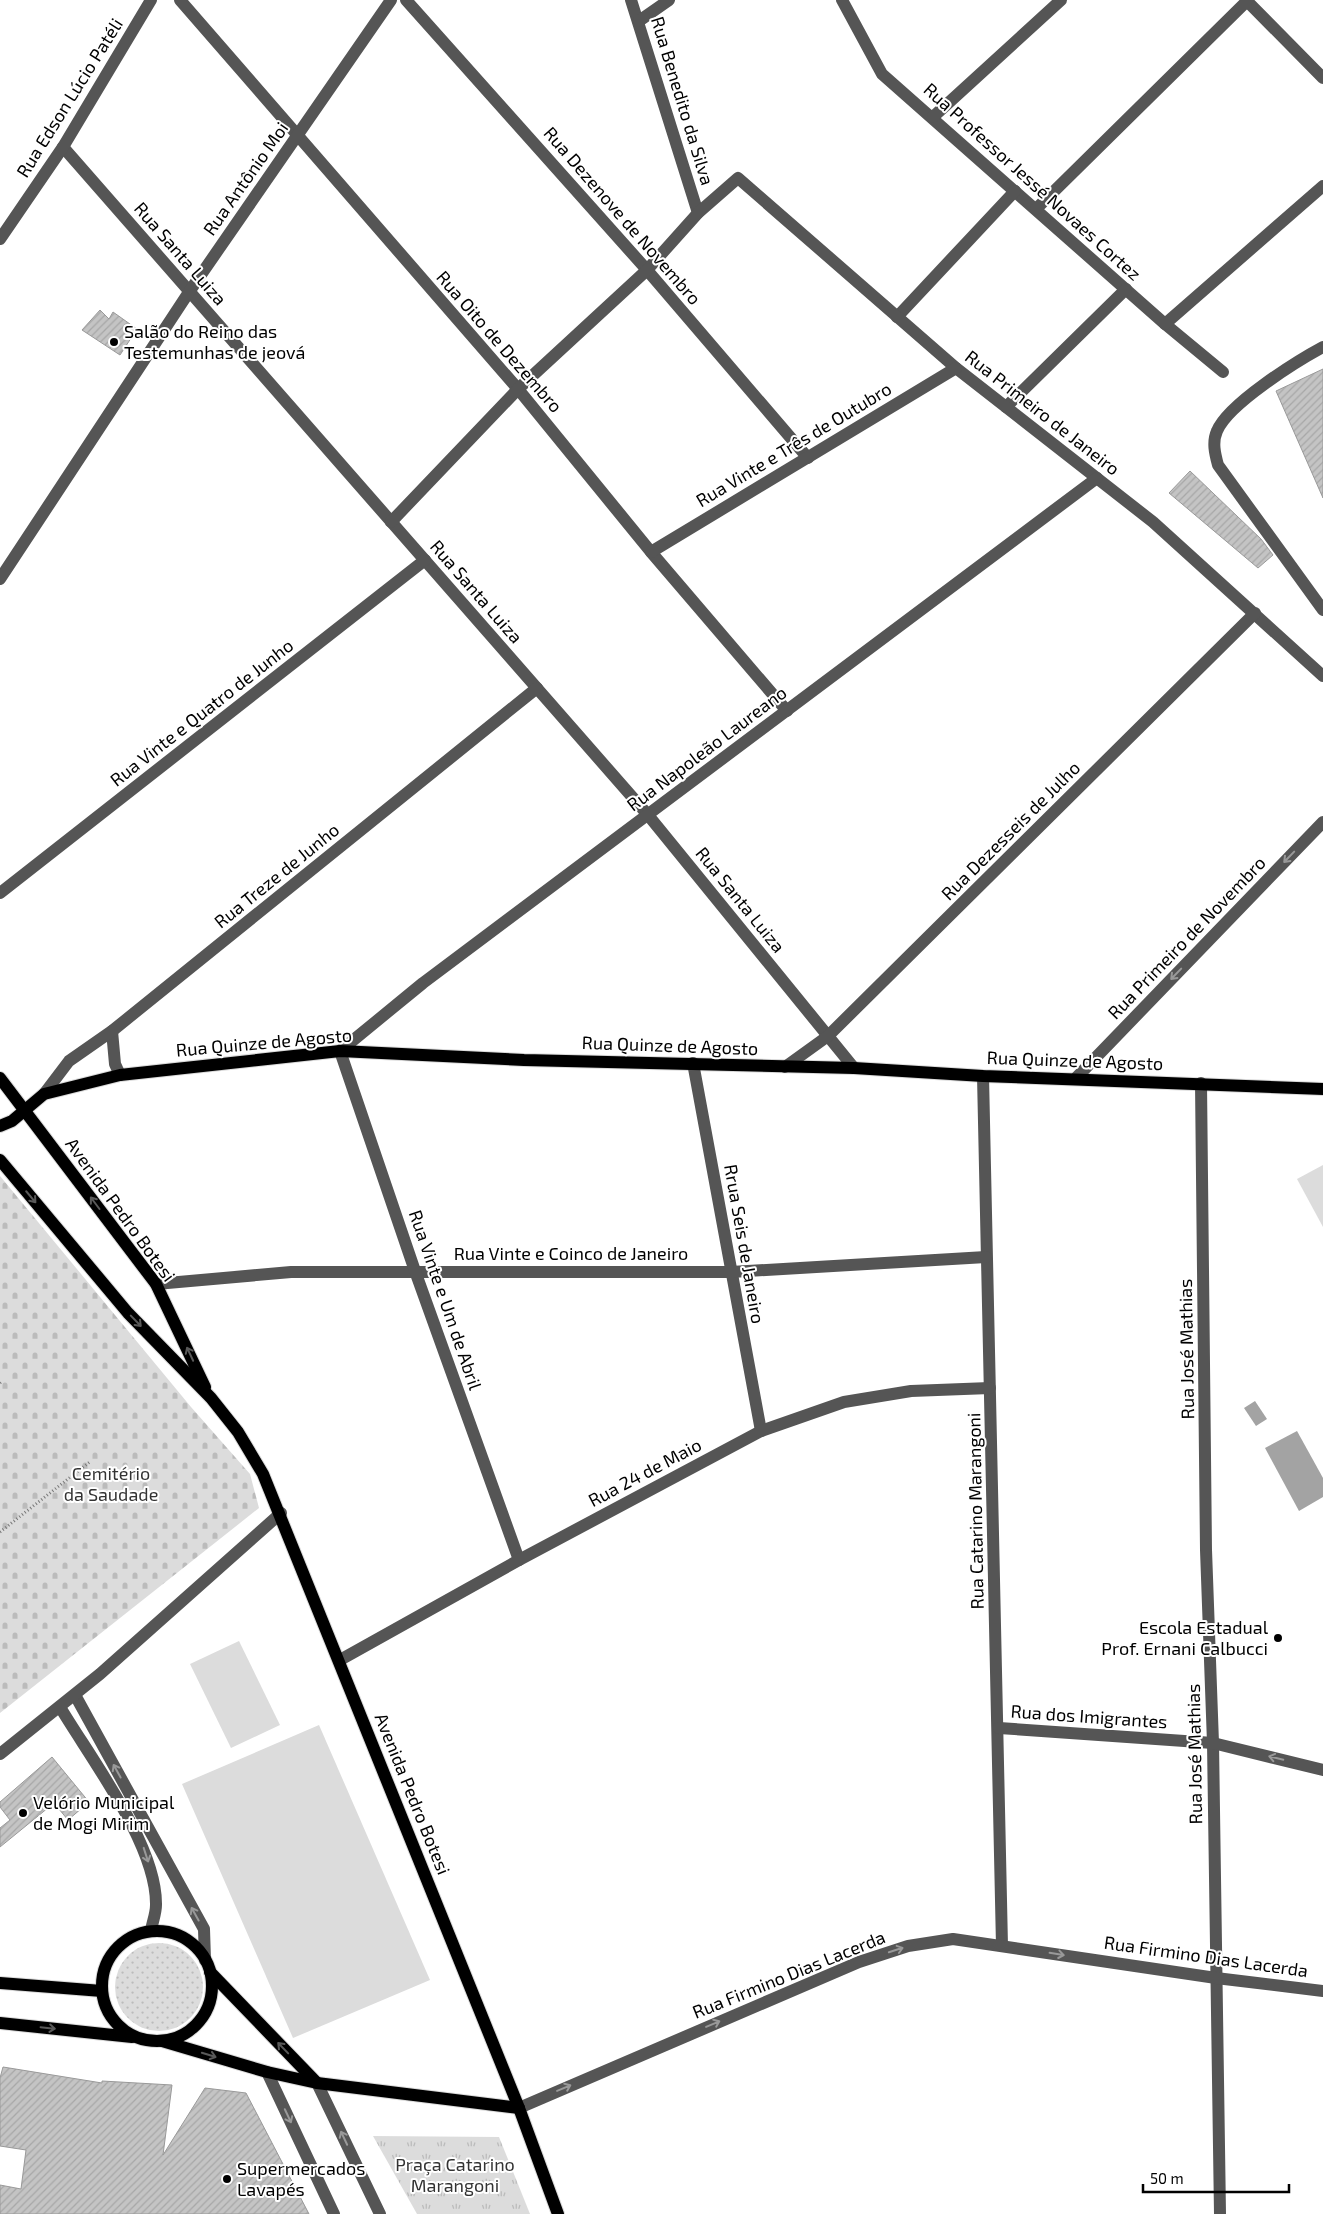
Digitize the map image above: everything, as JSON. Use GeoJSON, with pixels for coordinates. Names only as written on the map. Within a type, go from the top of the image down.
{"type":"FeatureCollection","features":[{"type":"Feature","properties":{"kind":"main road","name":"Rua Quinze de Agosto"},"geometry":{"type":"LineString","coordinates":[[0,1126],[12,1121],[44,1094],[120,1075],[340,1051],[524,1060],[854,1068],[983,1076],[1076,1078],[1323,1089]]}},
{"type":"Feature","properties":{"kind":"main road","name":"Avenida Pedro Botesi"},"geometry":{"type":"LineString","coordinates":[[0,1078],[156,1284],[211,1398]]}},
{"type":"Feature","properties":{"kind":"main road","name":"Avenida Pedro Botesi"},"geometry":{"type":"LineString","coordinates":[[0,1160],[128,1312],[211,1398],[238,1432],[263,1474],[340,1660],[519,2108],[558,2214]]}},
{"type":"Feature","properties":{"kind":"main road"},"geometry":{"type":"LineString","coordinates":[[137,2037],[123,2030],[112,2019],[105,2006],[102,1991],[102,1974],[109,1958],[127,1940],[151,1931],[168,1932],[184,1939],[198,1949],[208,1966],[317,2082]]}},
{"type":"Feature","properties":{"kind":"main road"},"geometry":{"type":"LineString","coordinates":[[162,2041],[180,2036],[196,2025],[207,2009],[212,1991],[208,1966]]}},
{"type":"Feature","properties":{"kind":"main road"},"geometry":{"type":"LineString","coordinates":[[0,1983],[102,1991]]}},
{"type":"Feature","properties":{"kind":"main road"},"geometry":{"type":"LineString","coordinates":[[0,2023],[162,2041],[267,2072],[317,2082],[519,2108]]}},
{"type":"Feature","properties":{"kind":"street","name":"Rua Edson Lúcio Patéli"},"geometry":{"type":"LineString","coordinates":[[0,239],[63,147],[151,0]]}},
{"type":"Feature","properties":{"kind":"street","name":"Rua Oito de Dezembro"},"geometry":{"type":"LineString","coordinates":[[180,0],[518,390],[651,552],[787,711]]}},
{"type":"Feature","properties":{"kind":"street","name":"Rua Antônio Moi"},"geometry":{"type":"LineString","coordinates":[[0,579],[189,292],[391,0]]}},
{"type":"Feature","properties":{"kind":"street","name":"Rua Dezenove de Novembro"},"geometry":{"type":"LineString","coordinates":[[406,0],[647,270],[808,458]]}},
{"type":"Feature","properties":{"kind":"street","name":"Rua Benedito da Silva"},"geometry":{"type":"LineString","coordinates":[[631,0],[698,213]]}},
{"type":"Feature","properties":{"kind":"street"},"geometry":{"type":"LineString","coordinates":[[639,21],[669,0]]}},
{"type":"Feature","properties":{"kind":"street","name":"Rua Professor Jessé Novaes Cortez"},"geometry":{"type":"LineString","coordinates":[[842,0],[882,74],[1222,372]]}},
{"type":"Feature","properties":{"kind":"street"},"geometry":{"type":"LineString","coordinates":[[933,117],[1061,0]]}},
{"type":"Feature","properties":{"kind":"street"},"geometry":{"type":"LineString","coordinates":[[1036,209],[1247,0],[1323,78]]}},
{"type":"Feature","properties":{"kind":"street","name":"Rua Santa Luiza"},"geometry":{"type":"LineString","coordinates":[[63,147],[648,815],[854,1068]]}},
{"type":"Feature","properties":{"kind":"street","name":"Rua Primeiro de Janeiro"},"geometry":{"type":"LineString","coordinates":[[698,213],[738,178],[956,368],[1153,522],[1256,613],[1323,676]]}},
{"type":"Feature","properties":{"kind":"street"},"geometry":{"type":"LineString","coordinates":[[1165,324],[1323,186]]}},
{"type":"Feature","properties":{"kind":"street"},"geometry":{"type":"LineString","coordinates":[[897,317],[1015,191]]}},
{"type":"Feature","properties":{"kind":"street"},"geometry":{"type":"LineString","coordinates":[[391,522],[518,390],[647,270],[698,213]]}},
{"type":"Feature","properties":{"kind":"street"},"geometry":{"type":"LineString","coordinates":[[1006,407],[1126,289]]}},
{"type":"Feature","properties":{"kind":"street"},"geometry":{"type":"LineString","coordinates":[[1323,347],[1296,362],[1227,414],[1216,431],[1214,447],[1218,465],[1323,610]]}},
{"type":"Feature","properties":{"kind":"street","name":"Rua Vinte e Três de Outubro"},"geometry":{"type":"LineString","coordinates":[[651,552],[956,368]]}},
{"type":"Feature","properties":{"kind":"street","name":"Rua Napoleão Laureano"},"geometry":{"type":"LineString","coordinates":[[340,1051],[424,983],[1097,478]]}},
{"type":"Feature","properties":{"kind":"street","name":"Rua Vinte e Quatro de Junho"},"geometry":{"type":"LineString","coordinates":[[0,893],[425,560]]}},
{"type":"Feature","properties":{"kind":"street","name":"Rua Dezesseis de Julho"},"geometry":{"type":"LineString","coordinates":[[785,1067],[828,1036],[1256,613]]}},
{"type":"Feature","properties":{"kind":"street","name":"Rua Treze de Junho"},"geometry":{"type":"LineString","coordinates":[[44,1094],[69,1061],[112,1031],[537,688]]}},
{"type":"Feature","properties":{"kind":"street","name":"Rua Primeiro de Novembro"},"geometry":{"type":"LineString","coordinates":[[1076,1078],[1323,822]]}},
{"type":"Feature","properties":{"kind":"street"},"geometry":{"type":"LineString","coordinates":[[112,1031],[115,1064],[120,1075]]}},
{"type":"Feature","properties":{"kind":"street","name":"Rua Vinte e Um de Abril"},"geometry":{"type":"LineString","coordinates":[[340,1051],[415,1271],[519,1560]]}},
{"type":"Feature","properties":{"kind":"street","name":"Rrua Seis de Janeiro"},"geometry":{"type":"LineString","coordinates":[[693,1063],[761,1431]]}},
{"type":"Feature","properties":{"kind":"street","name":"Rua Catarino Marangoni"},"geometry":{"type":"LineString","coordinates":[[983,1076],[999,1728],[1002,1946]]}},
{"type":"Feature","properties":{"kind":"street","name":"Rua José Mathias"},"geometry":{"type":"LineString","coordinates":[[1201,1083],[1206,1550],[1213,1743],[1220,2214]]}},
{"type":"Feature","properties":{"kind":"street","name":"Rua Vinte e Coinco de Janeiro"},"geometry":{"type":"LineString","coordinates":[[156,1284],[290,1272],[731,1272],[986,1257]]}},
{"type":"Feature","properties":{"kind":"street","name":"Rua 24 de Maio"},"geometry":{"type":"LineString","coordinates":[[340,1660],[519,1560],[761,1431],[844,1402],[911,1391],[990,1388]]}},
{"type":"Feature","properties":{"kind":"street"},"geometry":{"type":"LineString","coordinates":[[0,1754],[75,1695],[280,1513]]}},
{"type":"Feature","properties":{"kind":"street"},"geometry":{"type":"LineString","coordinates":[[75,1695],[204,1930],[208,1966]]}},
{"type":"Feature","properties":{"kind":"street"},"geometry":{"type":"LineString","coordinates":[[60,1707],[141,1842],[152,1876],[156,1906],[151,1931]]}},
{"type":"Feature","properties":{"kind":"street","name":"Rua dos Imigrantes"},"geometry":{"type":"LineString","coordinates":[[999,1728],[1213,1743],[1323,1770]]}},
{"type":"Feature","properties":{"kind":"street","name":"Rua Firmino Dias Lacerda"},"geometry":{"type":"LineString","coordinates":[[519,2108],[859,1962],[908,1946],[953,1939],[1216,1978],[1323,1991]]}},
{"type":"Feature","properties":{"kind":"street"},"geometry":{"type":"LineString","coordinates":[[267,2072],[334,2214]]}},
{"type":"Feature","properties":{"kind":"street"},"geometry":{"type":"LineString","coordinates":[[317,2082],[380,2214]]}},
{"type":"Feature","properties":{"kind":"path"},"geometry":{"type":"LineString","coordinates":[[0,1532],[91,1461]]}},
{"type":"Feature","properties":{"kind":"green space"},"geometry":{"type":"Polygon","coordinates":[[[1323,1165],[1323,1227],[1297,1179],[1323,1165]]]}},
{"type":"Feature","properties":{"kind":"green space","name":"Cemitério da Saudade"},"geometry":{"type":"Polygon","coordinates":[[[0,1176],[191,1407],[250,1474],[259,1508],[0,1713],[0,1176]]]}},
{"type":"Feature","properties":{"kind":"green space"},"geometry":{"type":"Polygon","coordinates":[[[239,1641],[280,1725],[231,1748],[190,1664],[239,1641]]]}},
{"type":"Feature","properties":{"kind":"green space"},"geometry":{"type":"Polygon","coordinates":[[[319,1725],[430,1980],[293,2038],[182,1784],[319,1725]]]}},
{"type":"Feature","properties":{"kind":"green space"},"geometry":{"type":"Polygon","coordinates":[[[159,1943],[176,1946],[184,1950],[196,1962],[200,1970],[203,1987],[200,2004],[196,2012],[184,2024],[176,2028],[159,2031],[142,2028],[134,2024],[122,2012],[118,2004],[115,1987],[118,1970],[122,1962],[134,1950],[142,1946],[159,1943]]]}},
{"type":"Feature","properties":{"kind":"green space","name":"Praça Catarino Marangoni"},"geometry":{"type":"Polygon","coordinates":[[[373,2136],[499,2137],[530,2214],[417,2214],[373,2136]]]}},
{"type":"Feature","properties":{"kind":"shaded area"},"geometry":{"type":"Polygon","coordinates":[[[1255,1401],[1267,1419],[1256,1426],[1244,1408],[1255,1401]]]}},
{"type":"Feature","properties":{"kind":"shaded area"},"geometry":{"type":"Polygon","coordinates":[[[1297,1431],[1323,1478],[1323,1497],[1299,1511],[1265,1448],[1297,1431]]]}},
{"type":"Feature","properties":{"kind":"building","name":"Salão do Reino das Testemunhas de jeová"},"geometry":{"type":"Polygon","coordinates":[[[100,310],[109,319],[113,312],[137,329],[120,355],[82,330],[100,310]]]}},
{"type":"Feature","properties":{"kind":"building"},"geometry":{"type":"Polygon","coordinates":[[[1323,369],[1323,498],[1276,391],[1323,369]]]}},
{"type":"Feature","properties":{"kind":"building"},"geometry":{"type":"Polygon","coordinates":[[[1190,471],[1261,539],[1273,555],[1258,568],[1169,493],[1190,471]]]}},
{"type":"Feature","properties":{"kind":"building","name":"Velório Municipal de Mogi Mirim"},"geometry":{"type":"Polygon","coordinates":[[[52,1757],[89,1802],[68,1820],[54,1803],[0,1847],[0,1828],[10,1820],[0,1807],[0,1802],[52,1757]]]}},
{"type":"Feature","properties":{"kind":"building"},"geometry":{"type":"Polygon","coordinates":[[[3,2067],[102,2083],[102,2081],[172,2085],[163,2155],[205,2088],[246,2093],[309,2214],[0,2214],[0,2185],[21,2189],[26,2150],[0,2146],[0,2078],[3,2067]]]}},
{"type":"Feature","properties":{"kind":"place","name":"Salão do Reino das Testemunhas de jeová"},"geometry":{"type":"Point","coordinates":[114,342]}},
{"type":"Feature","properties":{"kind":"place","name":"Escola Estadual Prof. Ernani Calbucci"},"geometry":{"type":"Point","coordinates":[1278,1638]}},
{"type":"Feature","properties":{"kind":"place","name":"Velório Municipal de Mogi Mirim"},"geometry":{"type":"Point","coordinates":[23,1813]}},
{"type":"Feature","properties":{"kind":"place","name":"Supermercados Lavapés"},"geometry":{"type":"Point","coordinates":[227,2179]}}]}
